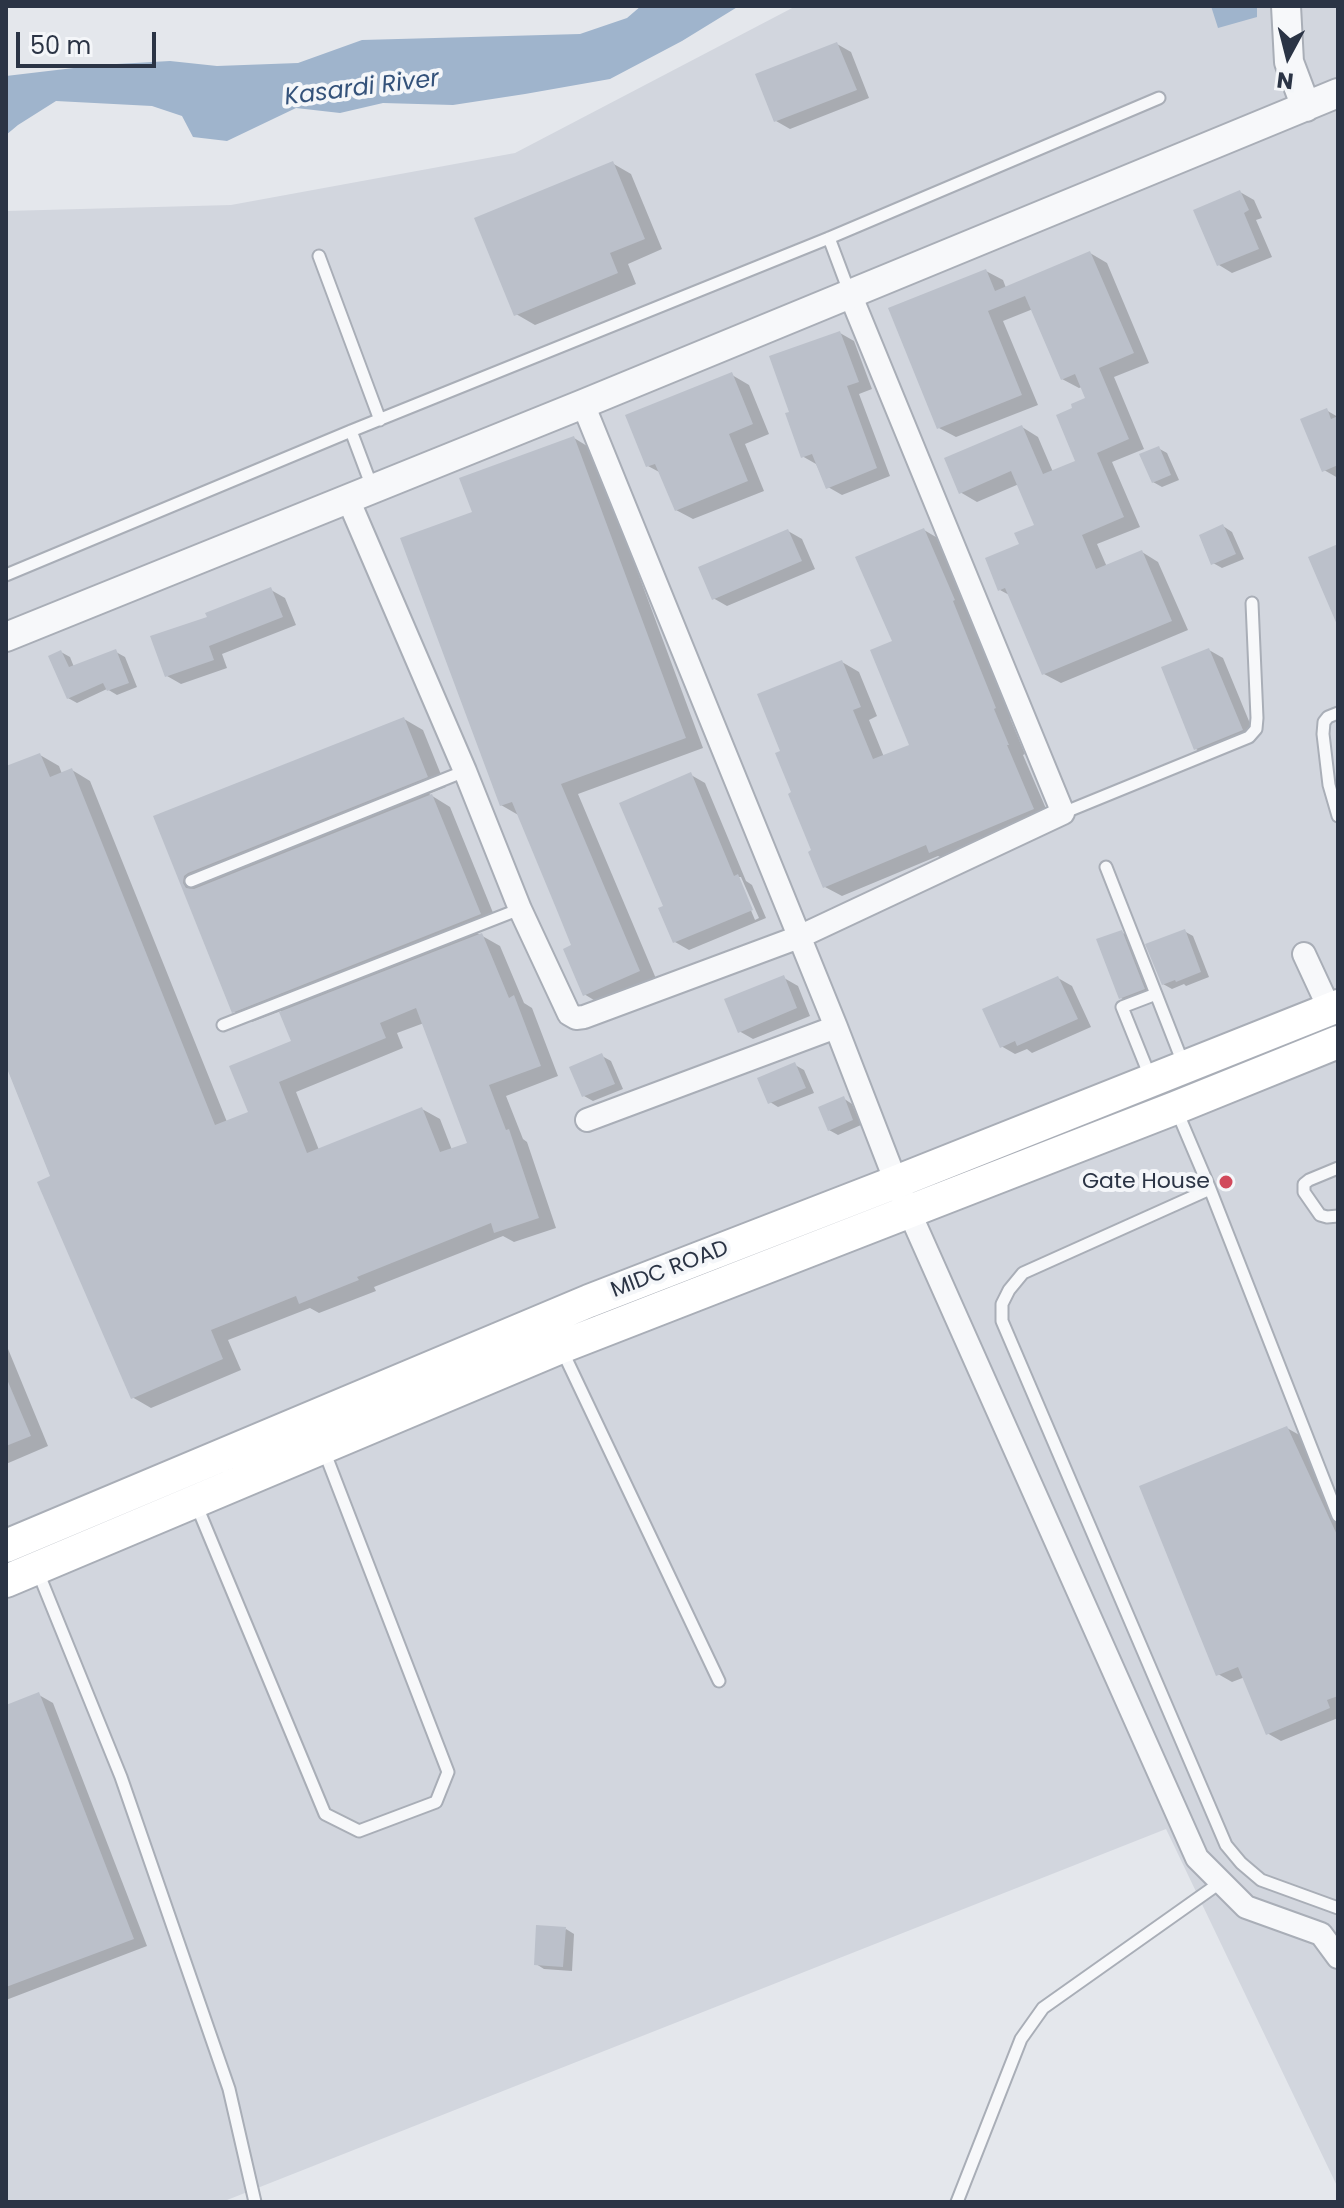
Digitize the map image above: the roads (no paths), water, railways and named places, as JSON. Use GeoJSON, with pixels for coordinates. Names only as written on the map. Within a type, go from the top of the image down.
{"type":"FeatureCollection","features":[{"type":"Feature","properties":{"kind":"main road","name":"MIDC ROAD"},"geometry":{"type":"LineString","coordinates":[[6,1546],[589,1301],[1334,1008]]}},
{"type":"Feature","properties":{"kind":"main road","name":"MIDC ROAD"},"geometry":{"type":"LineString","coordinates":[[6,1581],[561,1347],[1338,1042]]}},
{"type":"Feature","properties":{"kind":"street"},"geometry":{"type":"LineString","coordinates":[[1286,6],[1289,62],[1306,107]]}},
{"type":"Feature","properties":{"kind":"street"},"geometry":{"type":"LineString","coordinates":[[6,637],[583,404],[1338,93]]}},
{"type":"Feature","properties":{"kind":"street"},"geometry":{"type":"LineString","coordinates":[[360,494],[520,909],[569,1014],[576,1018],[799,937],[1063,813],[850,294]]}},
{"type":"Feature","properties":{"kind":"street"},"geometry":{"type":"LineString","coordinates":[[583,404],[896,1182],[1197,1858],[1246,1907],[1321,1934],[1338,1957]]}},
{"type":"Feature","properties":{"kind":"street"},"geometry":{"type":"LineString","coordinates":[[1304,954],[1334,1008]]}},
{"type":"Feature","properties":{"kind":"street"},"geometry":{"type":"LineString","coordinates":[[587,1120],[836,1027]]}},
{"type":"Feature","properties":{"kind":"lane"},"geometry":{"type":"LineString","coordinates":[[6,575],[351,431],[829,238],[1159,98]]}},
{"type":"Feature","properties":{"kind":"lane"},"geometry":{"type":"LineString","coordinates":[[829,238],[850,294]]}},
{"type":"Feature","properties":{"kind":"lane"},"geometry":{"type":"LineString","coordinates":[[319,256],[380,420]]}},
{"type":"Feature","properties":{"kind":"lane"},"geometry":{"type":"LineString","coordinates":[[351,431],[360,494]]}},
{"type":"Feature","properties":{"kind":"lane"},"geometry":{"type":"LineString","coordinates":[[1063,813],[1249,737],[1256,729],[1257,718],[1252,603]]}},
{"type":"Feature","properties":{"kind":"lane"},"geometry":{"type":"LineString","coordinates":[[1338,713],[1324,722],[1323,734],[1329,785],[1338,816]]}},
{"type":"Feature","properties":{"kind":"lane"},"geometry":{"type":"LineString","coordinates":[[191,881],[465,771]]}},
{"type":"Feature","properties":{"kind":"lane"},"geometry":{"type":"LineString","coordinates":[[1106,867],[1184,1067]]}},
{"type":"Feature","properties":{"kind":"lane"},"geometry":{"type":"LineString","coordinates":[[223,1025],[520,909]]}},
{"type":"Feature","properties":{"kind":"lane"},"geometry":{"type":"LineString","coordinates":[[1151,1081],[1122,1007],[1156,994]]}},
{"type":"Feature","properties":{"kind":"lane"},"geometry":{"type":"LineString","coordinates":[[1175,1108],[1210,1189],[1338,1516]]}},
{"type":"Feature","properties":{"kind":"lane"},"geometry":{"type":"LineString","coordinates":[[1338,1168],[1304,1184],[1320,1215],[1338,1216]]}},
{"type":"Feature","properties":{"kind":"lane"},"geometry":{"type":"LineString","coordinates":[[1210,1189],[1023,1273],[1002,1304],[1002,1321],[1226,1845],[1261,1880],[1338,1908]]}},
{"type":"Feature","properties":{"kind":"lane"},"geometry":{"type":"LineString","coordinates":[[561,1347],[719,1681]]}},
{"type":"Feature","properties":{"kind":"lane"},"geometry":{"type":"LineString","coordinates":[[195,1502],[325,1814],[359,1831],[436,1802],[448,1772],[323,1448]]}},
{"type":"Feature","properties":{"kind":"lane"},"geometry":{"type":"LineString","coordinates":[[36,1568],[121,1777],[229,2089],[255,2202]]}},
{"type":"Feature","properties":{"kind":"lane"},"geometry":{"type":"LineString","coordinates":[[957,2202],[1021,2039],[1043,2008],[1221,1882]]}},
{"type":"Feature","properties":{"kind":"water","name":"Kasardi River"},"geometry":{"type":"Polygon","coordinates":[[[641,6],[739,6],[610,79],[525,94],[453,105],[383,103],[340,113],[296,108],[227,141],[193,137],[182,116],[152,106],[56,101],[6,135],[6,76],[99,65],[170,61],[217,66],[298,63],[362,40],[580,34],[627,18],[641,6]]]}},
{"type":"Feature","properties":{"kind":"water"},"geometry":{"type":"Polygon","coordinates":[[[1211,6],[1257,6],[1257,17],[1218,28],[1211,6]]]}},
{"type":"Feature","properties":{"kind":"place","name":"Gate House"},"geometry":{"type":"Point","coordinates":[1226,1182]}}]}
